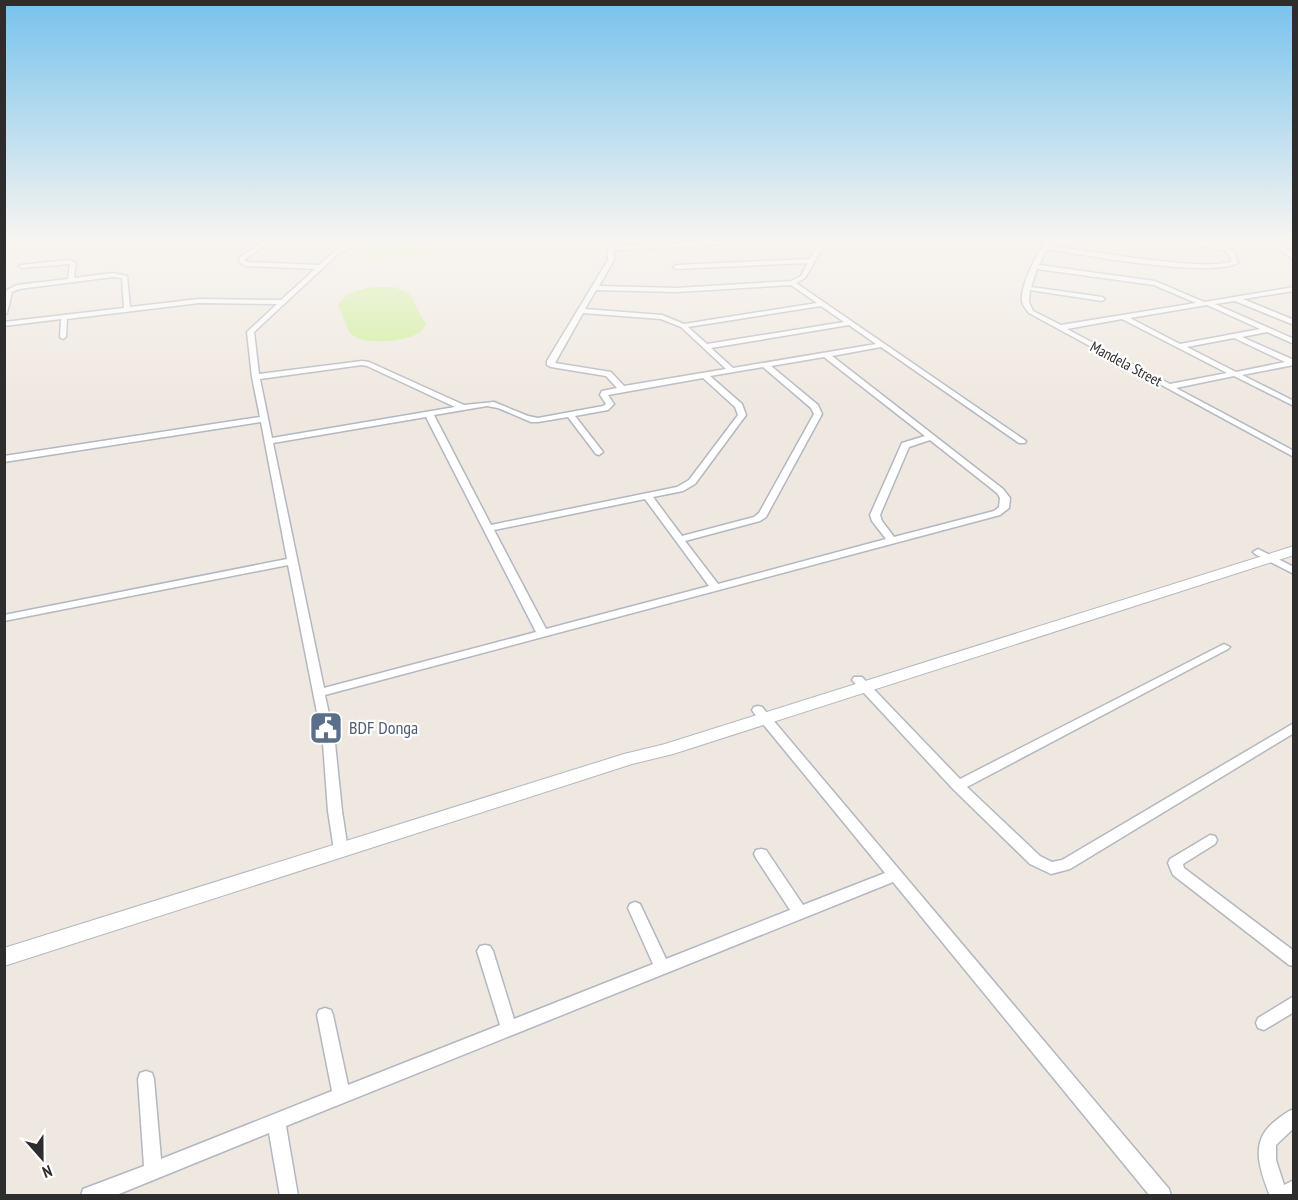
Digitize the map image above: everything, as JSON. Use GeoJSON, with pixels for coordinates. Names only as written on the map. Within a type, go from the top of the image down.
{"type":"FeatureCollection","features":[{"type":"Feature","properties":{"kind":"main road"},"geometry":{"type":"LineString","coordinates":[[4,957],[630,758],[668,750],[762,714],[862,684],[1263,554],[1293,542]]}},
{"type":"Feature","properties":{"kind":"main road"},"geometry":{"type":"LineString","coordinates":[[1263,554],[1293,550]]}},
{"type":"Feature","properties":{"kind":"street"},"geometry":{"type":"LineString","coordinates":[[4,313],[8,295]]}},
{"type":"Feature","properties":{"kind":"street"},"geometry":{"type":"LineString","coordinates":[[126,295],[127,309]]}},
{"type":"Feature","properties":{"kind":"street"},"geometry":{"type":"LineString","coordinates":[[288,295],[250,332],[268,441],[329,743],[341,850]]}},
{"type":"Feature","properties":{"kind":"street"},"geometry":{"type":"LineString","coordinates":[[591,295],[551,361],[551,365],[608,374],[622,388]]}},
{"type":"Feature","properties":{"kind":"street"},"geometry":{"type":"LineString","coordinates":[[810,295],[1022,441]]}},
{"type":"Feature","properties":{"kind":"street","name":"Mandela Street"},"geometry":{"type":"LineString","coordinates":[[1026,295],[1027,307],[1034,315],[1293,455]]}},
{"type":"Feature","properties":{"kind":"street"},"geometry":{"type":"LineString","coordinates":[[1075,295],[1102,299]]}},
{"type":"Feature","properties":{"kind":"street"},"geometry":{"type":"LineString","coordinates":[[1184,295],[1293,342]]}},
{"type":"Feature","properties":{"kind":"street"},"geometry":{"type":"LineString","coordinates":[[1058,328],[1259,295]]}},
{"type":"Feature","properties":{"kind":"street"},"geometry":{"type":"LineString","coordinates":[[1236,299],[1293,323]]}},
{"type":"Feature","properties":{"kind":"street"},"geometry":{"type":"LineString","coordinates":[[4,324],[199,301],[280,302]]}},
{"type":"Feature","properties":{"kind":"street"},"geometry":{"type":"LineString","coordinates":[[683,326],[823,304]]}},
{"type":"Feature","properties":{"kind":"street"},"geometry":{"type":"LineString","coordinates":[[581,311],[662,317],[683,326],[731,370]]}},
{"type":"Feature","properties":{"kind":"street"},"geometry":{"type":"LineString","coordinates":[[63,337],[64,317]]}},
{"type":"Feature","properties":{"kind":"street"},"geometry":{"type":"LineString","coordinates":[[1124,317],[1293,404]]}},
{"type":"Feature","properties":{"kind":"street"},"geometry":{"type":"LineString","coordinates":[[705,347],[850,323]]}},
{"type":"Feature","properties":{"kind":"street"},"geometry":{"type":"LineString","coordinates":[[1180,346],[1268,330]]}},
{"type":"Feature","properties":{"kind":"street"},"geometry":{"type":"LineString","coordinates":[[1235,336],[1293,363]]}},
{"type":"Feature","properties":{"kind":"street"},"geometry":{"type":"LineString","coordinates":[[268,441],[493,404],[532,420],[605,408],[610,404],[605,393],[622,388],[882,345]]}},
{"type":"Feature","properties":{"kind":"street"},"geometry":{"type":"LineString","coordinates":[[318,693],[997,513],[1004,508],[1005,498],[1000,491],[825,354]]}},
{"type":"Feature","properties":{"kind":"street"},"geometry":{"type":"LineString","coordinates":[[1168,387],[1293,363]]}},
{"type":"Feature","properties":{"kind":"street"},"geometry":{"type":"LineString","coordinates":[[256,377],[369,364],[464,408]]}},
{"type":"Feature","properties":{"kind":"street"},"geometry":{"type":"LineString","coordinates":[[680,539],[757,519],[763,515],[818,414],[815,407],[765,364]]}},
{"type":"Feature","properties":{"kind":"street"},"geometry":{"type":"LineString","coordinates":[[490,528],[648,497],[680,489],[692,482],[742,415],[739,406],[704,375]]}},
{"type":"Feature","properties":{"kind":"street"},"geometry":{"type":"LineString","coordinates":[[429,414],[543,634]]}},
{"type":"Feature","properties":{"kind":"street"},"geometry":{"type":"LineString","coordinates":[[570,414],[599,452]]}},
{"type":"Feature","properties":{"kind":"street"},"geometry":{"type":"LineString","coordinates":[[4,459],[264,419]]}},
{"type":"Feature","properties":{"kind":"street"},"geometry":{"type":"LineString","coordinates":[[892,541],[875,515],[905,445],[932,437]]}},
{"type":"Feature","properties":{"kind":"street"},"geometry":{"type":"LineString","coordinates":[[648,497],[715,587]]}},
{"type":"Feature","properties":{"kind":"street"},"geometry":{"type":"LineString","coordinates":[[1263,554],[1293,571]]}},
{"type":"Feature","properties":{"kind":"street"},"geometry":{"type":"LineString","coordinates":[[4,618],[292,561]]}},
{"type":"Feature","properties":{"kind":"street"},"geometry":{"type":"LineString","coordinates":[[958,786],[1224,647]]}},
{"type":"Feature","properties":{"kind":"street"},"geometry":{"type":"LineString","coordinates":[[862,684],[958,786],[1041,865],[1058,867],[1293,727]]}},
{"type":"Feature","properties":{"kind":"street"},"geometry":{"type":"LineString","coordinates":[[762,714],[1162,1196]]}},
{"type":"Feature","properties":{"kind":"street"},"geometry":{"type":"LineString","coordinates":[[1210,840],[1177,861],[1175,863],[1178,871],[1293,960]]}},
{"type":"Feature","properties":{"kind":"street"},"geometry":{"type":"LineString","coordinates":[[761,854],[800,913]]}},
{"type":"Feature","properties":{"kind":"street"},"geometry":{"type":"LineString","coordinates":[[90,1196],[895,875]]}},
{"type":"Feature","properties":{"kind":"street"},"geometry":{"type":"LineString","coordinates":[[635,908],[662,967]]}},
{"type":"Feature","properties":{"kind":"street"},"geometry":{"type":"LineString","coordinates":[[485,951],[509,1029]]}},
{"type":"Feature","properties":{"kind":"street"},"geometry":{"type":"LineString","coordinates":[[1264,1023],[1293,1003]]}},
{"type":"Feature","properties":{"kind":"street"},"geometry":{"type":"LineString","coordinates":[[325,1015],[340,1095]]}},
{"type":"Feature","properties":{"kind":"street"},"geometry":{"type":"LineString","coordinates":[[146,1079],[153,1170]]}},
{"type":"Feature","properties":{"kind":"street"},"geometry":{"type":"LineString","coordinates":[[1293,1117],[1268,1140],[1267,1146],[1269,1166],[1280,1196],[1293,1189]]}},
{"type":"Feature","properties":{"kind":"street"},"geometry":{"type":"LineString","coordinates":[[276,1121],[289,1196]]}},
{"type":"Feature","properties":{"kind":"green space"},"geometry":{"type":"Polygon","coordinates":[[[349,295],[410,295],[426,325],[414,335],[396,340],[375,341],[357,338],[347,327],[338,304],[349,295]]]}},
{"type":"Feature","properties":{"kind":"place","name":"BDF Donga"},"geometry":{"type":"Point","coordinates":[326,728]}}]}
